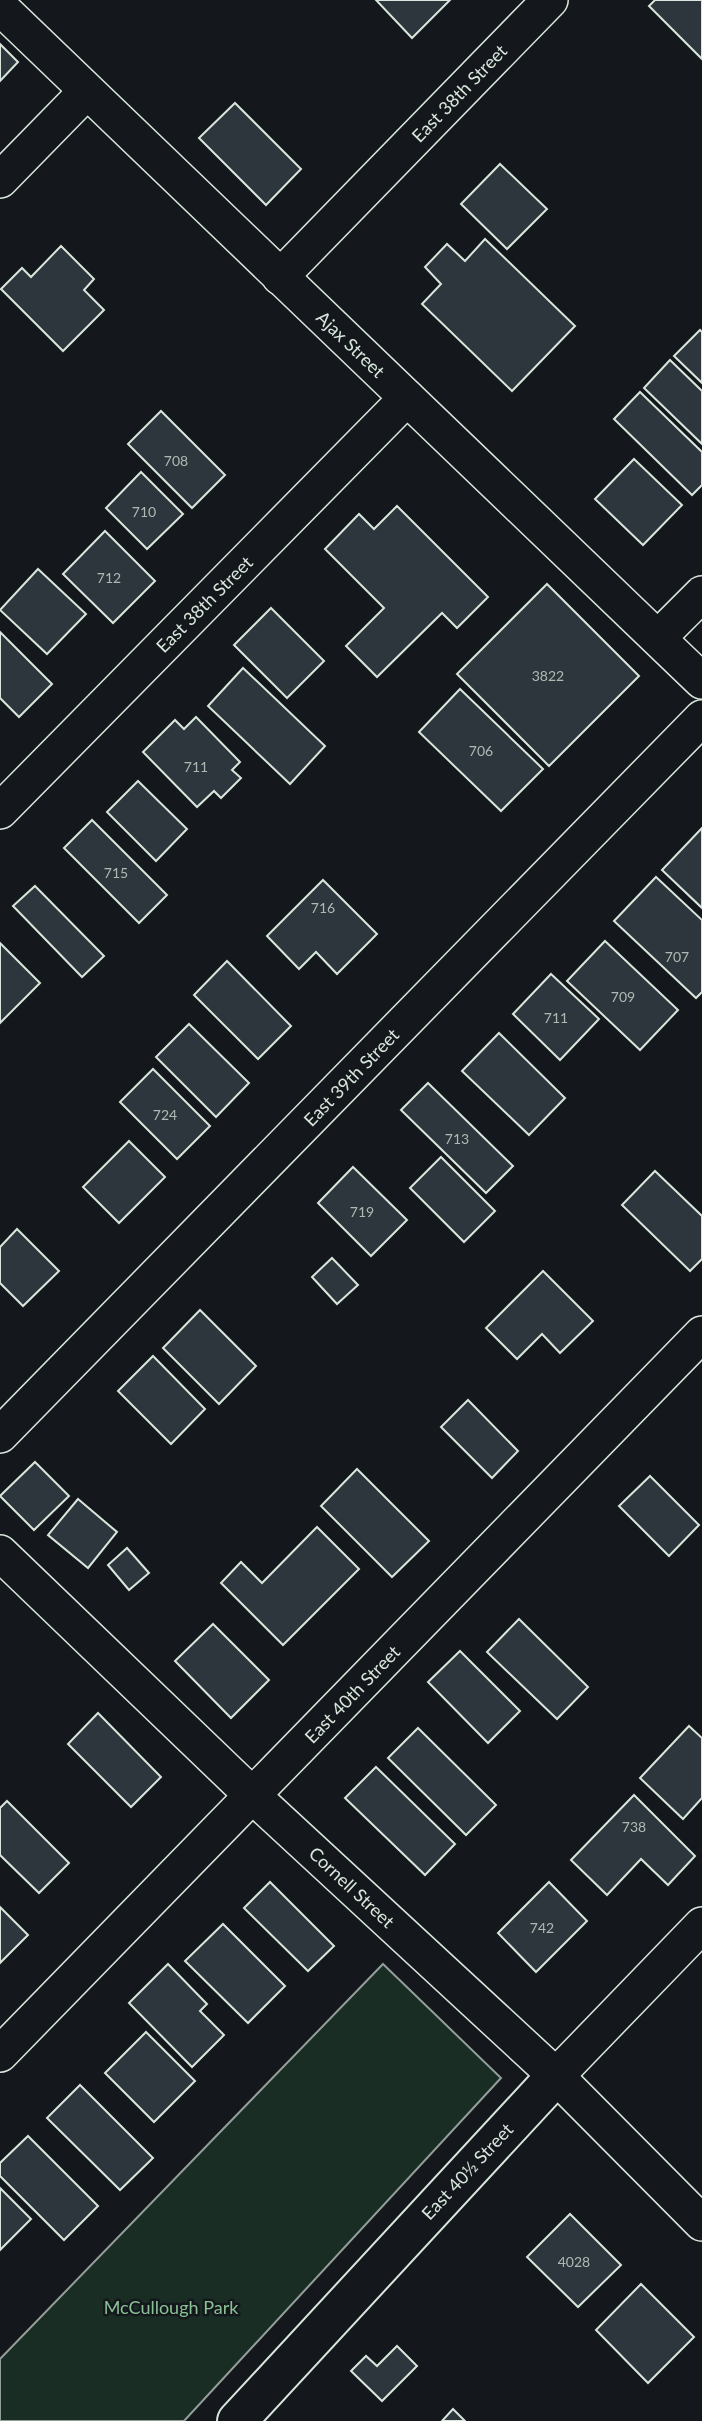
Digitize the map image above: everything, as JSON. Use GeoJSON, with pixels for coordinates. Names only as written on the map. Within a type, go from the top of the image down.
{"type":"FeatureCollection","features":[{"type":"Feature","properties":{"kind":"street","name":"East 38th Street"},"geometry":{"type":"LineString","coordinates":[[280,277],[550,0]]}},
{"type":"Feature","properties":{"kind":"street","name":"Ajax Street"},"geometry":{"type":"LineString","coordinates":[[0,7],[702,681]]}},
{"type":"Feature","properties":{"kind":"street"},"geometry":{"type":"LineString","coordinates":[[0,180],[86,92]]}},
{"type":"Feature","properties":{"kind":"street","name":"East 38th Street"},"geometry":{"type":"LineString","coordinates":[[0,811],[407,398]]}},
{"type":"Feature","properties":{"kind":"street"},"geometry":{"type":"LineString","coordinates":[[658,638],[702,594]]}},
{"type":"Feature","properties":{"kind":"street","name":"East 39th Street"},"geometry":{"type":"LineString","coordinates":[[0,1435],[702,718]]}},
{"type":"Feature","properties":{"kind":"street","name":"East 40th Street"},"geometry":{"type":"LineString","coordinates":[[0,2054],[702,1334]]}},
{"type":"Feature","properties":{"kind":"street","name":"Cornell Street"},"geometry":{"type":"LineString","coordinates":[[0,1553],[253,1796],[556,2076],[702,2223]]}},
{"type":"Feature","properties":{"kind":"street","name":"East 40½ Street"},"geometry":{"type":"LineString","coordinates":[[237,2421],[556,2076],[702,1926]]}},
{"type":"Feature","properties":{"kind":"green space","name":"McCullough Park"},"geometry":{"type":"Polygon","coordinates":[[[383,1964],[501,2078],[184,2421],[0,2421],[0,2359],[383,1964]]]}},
{"type":"Feature","properties":{"kind":"building"},"geometry":{"type":"Polygon","coordinates":[[[376,0],[450,0],[412,38],[376,0]]]}},
{"type":"Feature","properties":{"kind":"building"},"geometry":{"type":"Polygon","coordinates":[[[655,0],[702,0],[702,59],[649,6],[655,0]]]}},
{"type":"Feature","properties":{"kind":"building"},"geometry":{"type":"Polygon","coordinates":[[[0,44],[18,62],[0,81],[0,44]]]}},
{"type":"Feature","properties":{"kind":"building"},"geometry":{"type":"Polygon","coordinates":[[[235,103],[301,169],[266,205],[199,138],[235,103]]]}},
{"type":"Feature","properties":{"kind":"building"},"geometry":{"type":"Polygon","coordinates":[[[500,164],[547,209],[507,249],[461,204],[500,164]]]}},
{"type":"Feature","properties":{"kind":"building"},"geometry":{"type":"Polygon","coordinates":[[[485,239],[575,326],[512,391],[422,304],[441,284],[425,267],[447,244],[465,261],[485,239]]]}},
{"type":"Feature","properties":{"kind":"building"},"geometry":{"type":"Polygon","coordinates":[[[61,246],[94,279],[84,290],[104,310],[63,351],[1,289],[22,268],[31,277],[61,246]]]}},
{"type":"Feature","properties":{"kind":"building"},"geometry":{"type":"Polygon","coordinates":[[[700,330],[702,332],[702,383],[674,356],[700,330]]]}},
{"type":"Feature","properties":{"kind":"building"},"geometry":{"type":"Polygon","coordinates":[[[670,360],[702,391],[702,444],[644,388],[670,360]]]}},
{"type":"Feature","properties":{"kind":"building"},"geometry":{"type":"Polygon","coordinates":[[[640,392],[702,452],[702,485],[692,495],[614,419],[640,392]]]}},
{"type":"Feature","properties":{"kind":"building"},"geometry":{"type":"Polygon","coordinates":[[[161,411],[225,475],[192,508],[128,444],[161,411]]]}},
{"type":"Feature","properties":{"kind":"building"},"geometry":{"type":"Polygon","coordinates":[[[634,459],[682,505],[643,545],[595,499],[634,459]]]}},
{"type":"Feature","properties":{"kind":"building"},"geometry":{"type":"Polygon","coordinates":[[[141,472],[183,514],[147,549],[106,508],[141,472]]]}},
{"type":"Feature","properties":{"kind":"building"},"geometry":{"type":"Polygon","coordinates":[[[397,506],[488,597],[457,628],[442,613],[377,677],[346,646],[384,608],[325,549],[359,514],[374,529],[397,506]]]}},
{"type":"Feature","properties":{"kind":"building"},"geometry":{"type":"Polygon","coordinates":[[[105,531],[155,581],[113,623],[63,574],[105,531]]]}},
{"type":"Feature","properties":{"kind":"building"},"geometry":{"type":"Polygon","coordinates":[[[38,569],[86,614],[47,654],[0,610],[38,569]]]}},
{"type":"Feature","properties":{"kind":"building"},"geometry":{"type":"Polygon","coordinates":[[[547,584],[639,676],[549,766],[457,674],[547,584]]]}},
{"type":"Feature","properties":{"kind":"building"},"geometry":{"type":"Polygon","coordinates":[[[271,608],[324,661],[287,698],[234,645],[271,608]]]}},
{"type":"Feature","properties":{"kind":"building"},"geometry":{"type":"Polygon","coordinates":[[[0,632],[52,684],[19,717],[0,698],[0,632]]]}},
{"type":"Feature","properties":{"kind":"building"},"geometry":{"type":"Polygon","coordinates":[[[243,668],[325,746],[290,784],[208,706],[243,668]]]}},
{"type":"Feature","properties":{"kind":"building"},"geometry":{"type":"Polygon","coordinates":[[[460,689],[543,769],[501,811],[419,732],[460,689]]]}},
{"type":"Feature","properties":{"kind":"building"},"geometry":{"type":"Polygon","coordinates":[[[196,717],[240,762],[232,770],[241,778],[221,798],[214,791],[197,807],[143,752],[175,720],[184,729],[196,717]]]}},
{"type":"Feature","properties":{"kind":"building"},"geometry":{"type":"Polygon","coordinates":[[[138,781],[187,829],[156,861],[107,812],[138,781]]]}},
{"type":"Feature","properties":{"kind":"building"},"geometry":{"type":"Polygon","coordinates":[[[92,820],[167,895],[139,923],[64,848],[92,820]]]}},
{"type":"Feature","properties":{"kind":"building"},"geometry":{"type":"Polygon","coordinates":[[[702,828],[702,908],[662,870],[702,828]]]}},
{"type":"Feature","properties":{"kind":"building"},"geometry":{"type":"Polygon","coordinates":[[[656,877],[702,920],[702,992],[696,998],[614,921],[656,877]]]}},
{"type":"Feature","properties":{"kind":"building"},"geometry":{"type":"Polygon","coordinates":[[[323,880],[377,934],[337,974],[316,952],[299,969],[267,936],[323,880]]]}},
{"type":"Feature","properties":{"kind":"building"},"geometry":{"type":"Polygon","coordinates":[[[35,886],[104,956],[82,977],[13,906],[35,886]]]}},
{"type":"Feature","properties":{"kind":"building"},"geometry":{"type":"Polygon","coordinates":[[[605,941],[678,1010],[640,1050],[567,981],[605,941]]]}},
{"type":"Feature","properties":{"kind":"building"},"geometry":{"type":"Polygon","coordinates":[[[0,943],[40,983],[0,1023],[0,943]]]}},
{"type":"Feature","properties":{"kind":"building"},"geometry":{"type":"Polygon","coordinates":[[[227,961],[291,1026],[258,1059],[194,995],[227,961]]]}},
{"type":"Feature","properties":{"kind":"building"},"geometry":{"type":"Polygon","coordinates":[[[551,974],[599,1019],[560,1060],[513,1014],[551,974]]]}},
{"type":"Feature","properties":{"kind":"building"},"geometry":{"type":"Polygon","coordinates":[[[189,1024],[249,1083],[216,1117],[156,1057],[189,1024]]]}},
{"type":"Feature","properties":{"kind":"building"},"geometry":{"type":"Polygon","coordinates":[[[499,1033],[565,1098],[529,1135],[462,1071],[499,1033]]]}},
{"type":"Feature","properties":{"kind":"building"},"geometry":{"type":"Polygon","coordinates":[[[153,1069],[210,1126],[177,1159],[120,1102],[153,1069]]]}},
{"type":"Feature","properties":{"kind":"building"},"geometry":{"type":"Polygon","coordinates":[[[428,1083],[513,1166],[486,1193],[401,1110],[428,1083]]]}},
{"type":"Feature","properties":{"kind":"building"},"geometry":{"type":"Polygon","coordinates":[[[129,1141],[165,1177],[119,1223],[83,1187],[129,1141]]]}},
{"type":"Feature","properties":{"kind":"building"},"geometry":{"type":"Polygon","coordinates":[[[441,1157],[495,1211],[464,1242],[410,1188],[441,1157]]]}},
{"type":"Feature","properties":{"kind":"building"},"geometry":{"type":"Polygon","coordinates":[[[353,1167],[407,1220],[371,1256],[318,1203],[353,1167]]]}},
{"type":"Feature","properties":{"kind":"building"},"geometry":{"type":"Polygon","coordinates":[[[655,1171],[702,1216],[702,1259],[690,1271],[622,1205],[655,1171]]]}},
{"type":"Feature","properties":{"kind":"building"},"geometry":{"type":"Polygon","coordinates":[[[17,1229],[59,1271],[23,1306],[0,1283],[0,1247],[17,1229]]]}},
{"type":"Feature","properties":{"kind":"building"},"geometry":{"type":"Polygon","coordinates":[[[332,1258],[358,1285],[337,1304],[312,1277],[332,1258]]]}},
{"type":"Feature","properties":{"kind":"building"},"geometry":{"type":"Polygon","coordinates":[[[543,1271],[593,1321],[560,1353],[542,1334],[517,1359],[486,1328],[543,1271]]]}},
{"type":"Feature","properties":{"kind":"building"},"geometry":{"type":"Polygon","coordinates":[[[200,1310],[256,1366],[219,1404],[163,1348],[200,1310]]]}},
{"type":"Feature","properties":{"kind":"building"},"geometry":{"type":"Polygon","coordinates":[[[153,1356],[205,1409],[171,1444],[118,1391],[153,1356]]]}},
{"type":"Feature","properties":{"kind":"building"},"geometry":{"type":"Polygon","coordinates":[[[468,1400],[518,1451],[492,1478],[441,1427],[468,1400]]]}},
{"type":"Feature","properties":{"kind":"building"},"geometry":{"type":"Polygon","coordinates":[[[35,1462],[69,1496],[34,1530],[0,1496],[35,1462]]]}},
{"type":"Feature","properties":{"kind":"building"},"geometry":{"type":"Polygon","coordinates":[[[357,1469],[429,1541],[392,1577],[321,1506],[357,1469]]]}},
{"type":"Feature","properties":{"kind":"building"},"geometry":{"type":"Polygon","coordinates":[[[650,1476],[699,1525],[669,1556],[619,1506],[650,1476]]]}},
{"type":"Feature","properties":{"kind":"building"},"geometry":{"type":"Polygon","coordinates":[[[78,1499],[117,1532],[88,1568],[48,1535],[78,1499]]]}},
{"type":"Feature","properties":{"kind":"building"},"geometry":{"type":"Polygon","coordinates":[[[317,1527],[359,1569],[283,1645],[221,1583],[241,1562],[262,1583],[317,1527]]]}},
{"type":"Feature","properties":{"kind":"building"},"geometry":{"type":"Polygon","coordinates":[[[127,1548],[149,1573],[129,1590],[108,1565],[127,1548]]]}},
{"type":"Feature","properties":{"kind":"building"},"geometry":{"type":"Polygon","coordinates":[[[519,1619],[588,1687],[557,1719],[487,1652],[519,1619]]]}},
{"type":"Feature","properties":{"kind":"building"},"geometry":{"type":"Polygon","coordinates":[[[213,1624],[269,1680],[231,1718],[175,1661],[213,1624]]]}},
{"type":"Feature","properties":{"kind":"building"},"geometry":{"type":"Polygon","coordinates":[[[460,1651],[520,1711],[488,1743],[428,1682],[460,1651]]]}},
{"type":"Feature","properties":{"kind":"building"},"geometry":{"type":"Polygon","coordinates":[[[98,1713],[161,1777],[131,1807],[68,1744],[98,1713]]]}},
{"type":"Feature","properties":{"kind":"building"},"geometry":{"type":"Polygon","coordinates":[[[689,1726],[702,1738],[702,1798],[683,1819],[640,1778],[689,1726]]]}},
{"type":"Feature","properties":{"kind":"building"},"geometry":{"type":"Polygon","coordinates":[[[418,1728],[496,1805],[466,1835],[388,1758],[418,1728]]]}},
{"type":"Feature","properties":{"kind":"building"},"geometry":{"type":"Polygon","coordinates":[[[376,1767],[455,1844],[425,1875],[345,1798],[376,1767]]]}},
{"type":"Feature","properties":{"kind":"building"},"geometry":{"type":"Polygon","coordinates":[[[634,1795],[695,1856],[668,1885],[641,1859],[607,1895],[571,1860],[634,1795]]]}},
{"type":"Feature","properties":{"kind":"building"},"geometry":{"type":"Polygon","coordinates":[[[7,1801],[69,1863],[39,1893],[0,1855],[0,1808],[7,1801]]]}},
{"type":"Feature","properties":{"kind":"building"},"geometry":{"type":"Polygon","coordinates":[[[270,1882],[334,1946],[308,1971],[244,1908],[270,1882]]]}},
{"type":"Feature","properties":{"kind":"building"},"geometry":{"type":"Polygon","coordinates":[[[549,1882],[587,1921],[536,1972],[498,1933],[549,1882]]]}},
{"type":"Feature","properties":{"kind":"building"},"geometry":{"type":"Polygon","coordinates":[[[0,1907],[28,1935],[0,1963],[0,1907]]]}},
{"type":"Feature","properties":{"kind":"building"},"geometry":{"type":"Polygon","coordinates":[[[223,1924],[285,1986],[248,2023],[185,1961],[223,1924]]]}},
{"type":"Feature","properties":{"kind":"building"},"geometry":{"type":"Polygon","coordinates":[[[168,1964],[207,2004],[200,2011],[224,2035],[192,2067],[129,2003],[168,1964]]]}},
{"type":"Feature","properties":{"kind":"building"},"geometry":{"type":"Polygon","coordinates":[[[146,2032],[195,2081],[154,2122],[105,2073],[146,2032]]]}},
{"type":"Feature","properties":{"kind":"building"},"geometry":{"type":"Polygon","coordinates":[[[80,2085],[153,2158],[120,2190],[47,2118],[80,2085]]]}},
{"type":"Feature","properties":{"kind":"building"},"geometry":{"type":"Polygon","coordinates":[[[28,2136],[98,2206],[64,2240],[0,2176],[0,2163],[28,2136]]]}},
{"type":"Feature","properties":{"kind":"building"},"geometry":{"type":"Polygon","coordinates":[[[0,2188],[31,2219],[0,2250],[0,2188]]]}},
{"type":"Feature","properties":{"kind":"building"},"geometry":{"type":"Polygon","coordinates":[[[570,2214],[621,2265],[578,2307],[527,2257],[570,2214]]]}},
{"type":"Feature","properties":{"kind":"building"},"geometry":{"type":"Polygon","coordinates":[[[641,2284],[694,2337],[648,2383],[596,2330],[641,2284]]]}},
{"type":"Feature","properties":{"kind":"building"},"geometry":{"type":"Polygon","coordinates":[[[397,2346],[417,2366],[382,2401],[351,2371],[366,2356],[377,2366],[397,2346]]]}},
{"type":"Feature","properties":{"kind":"building"},"geometry":{"type":"Polygon","coordinates":[[[453,2409],[465,2421],[442,2421],[453,2409]]]}}]}
